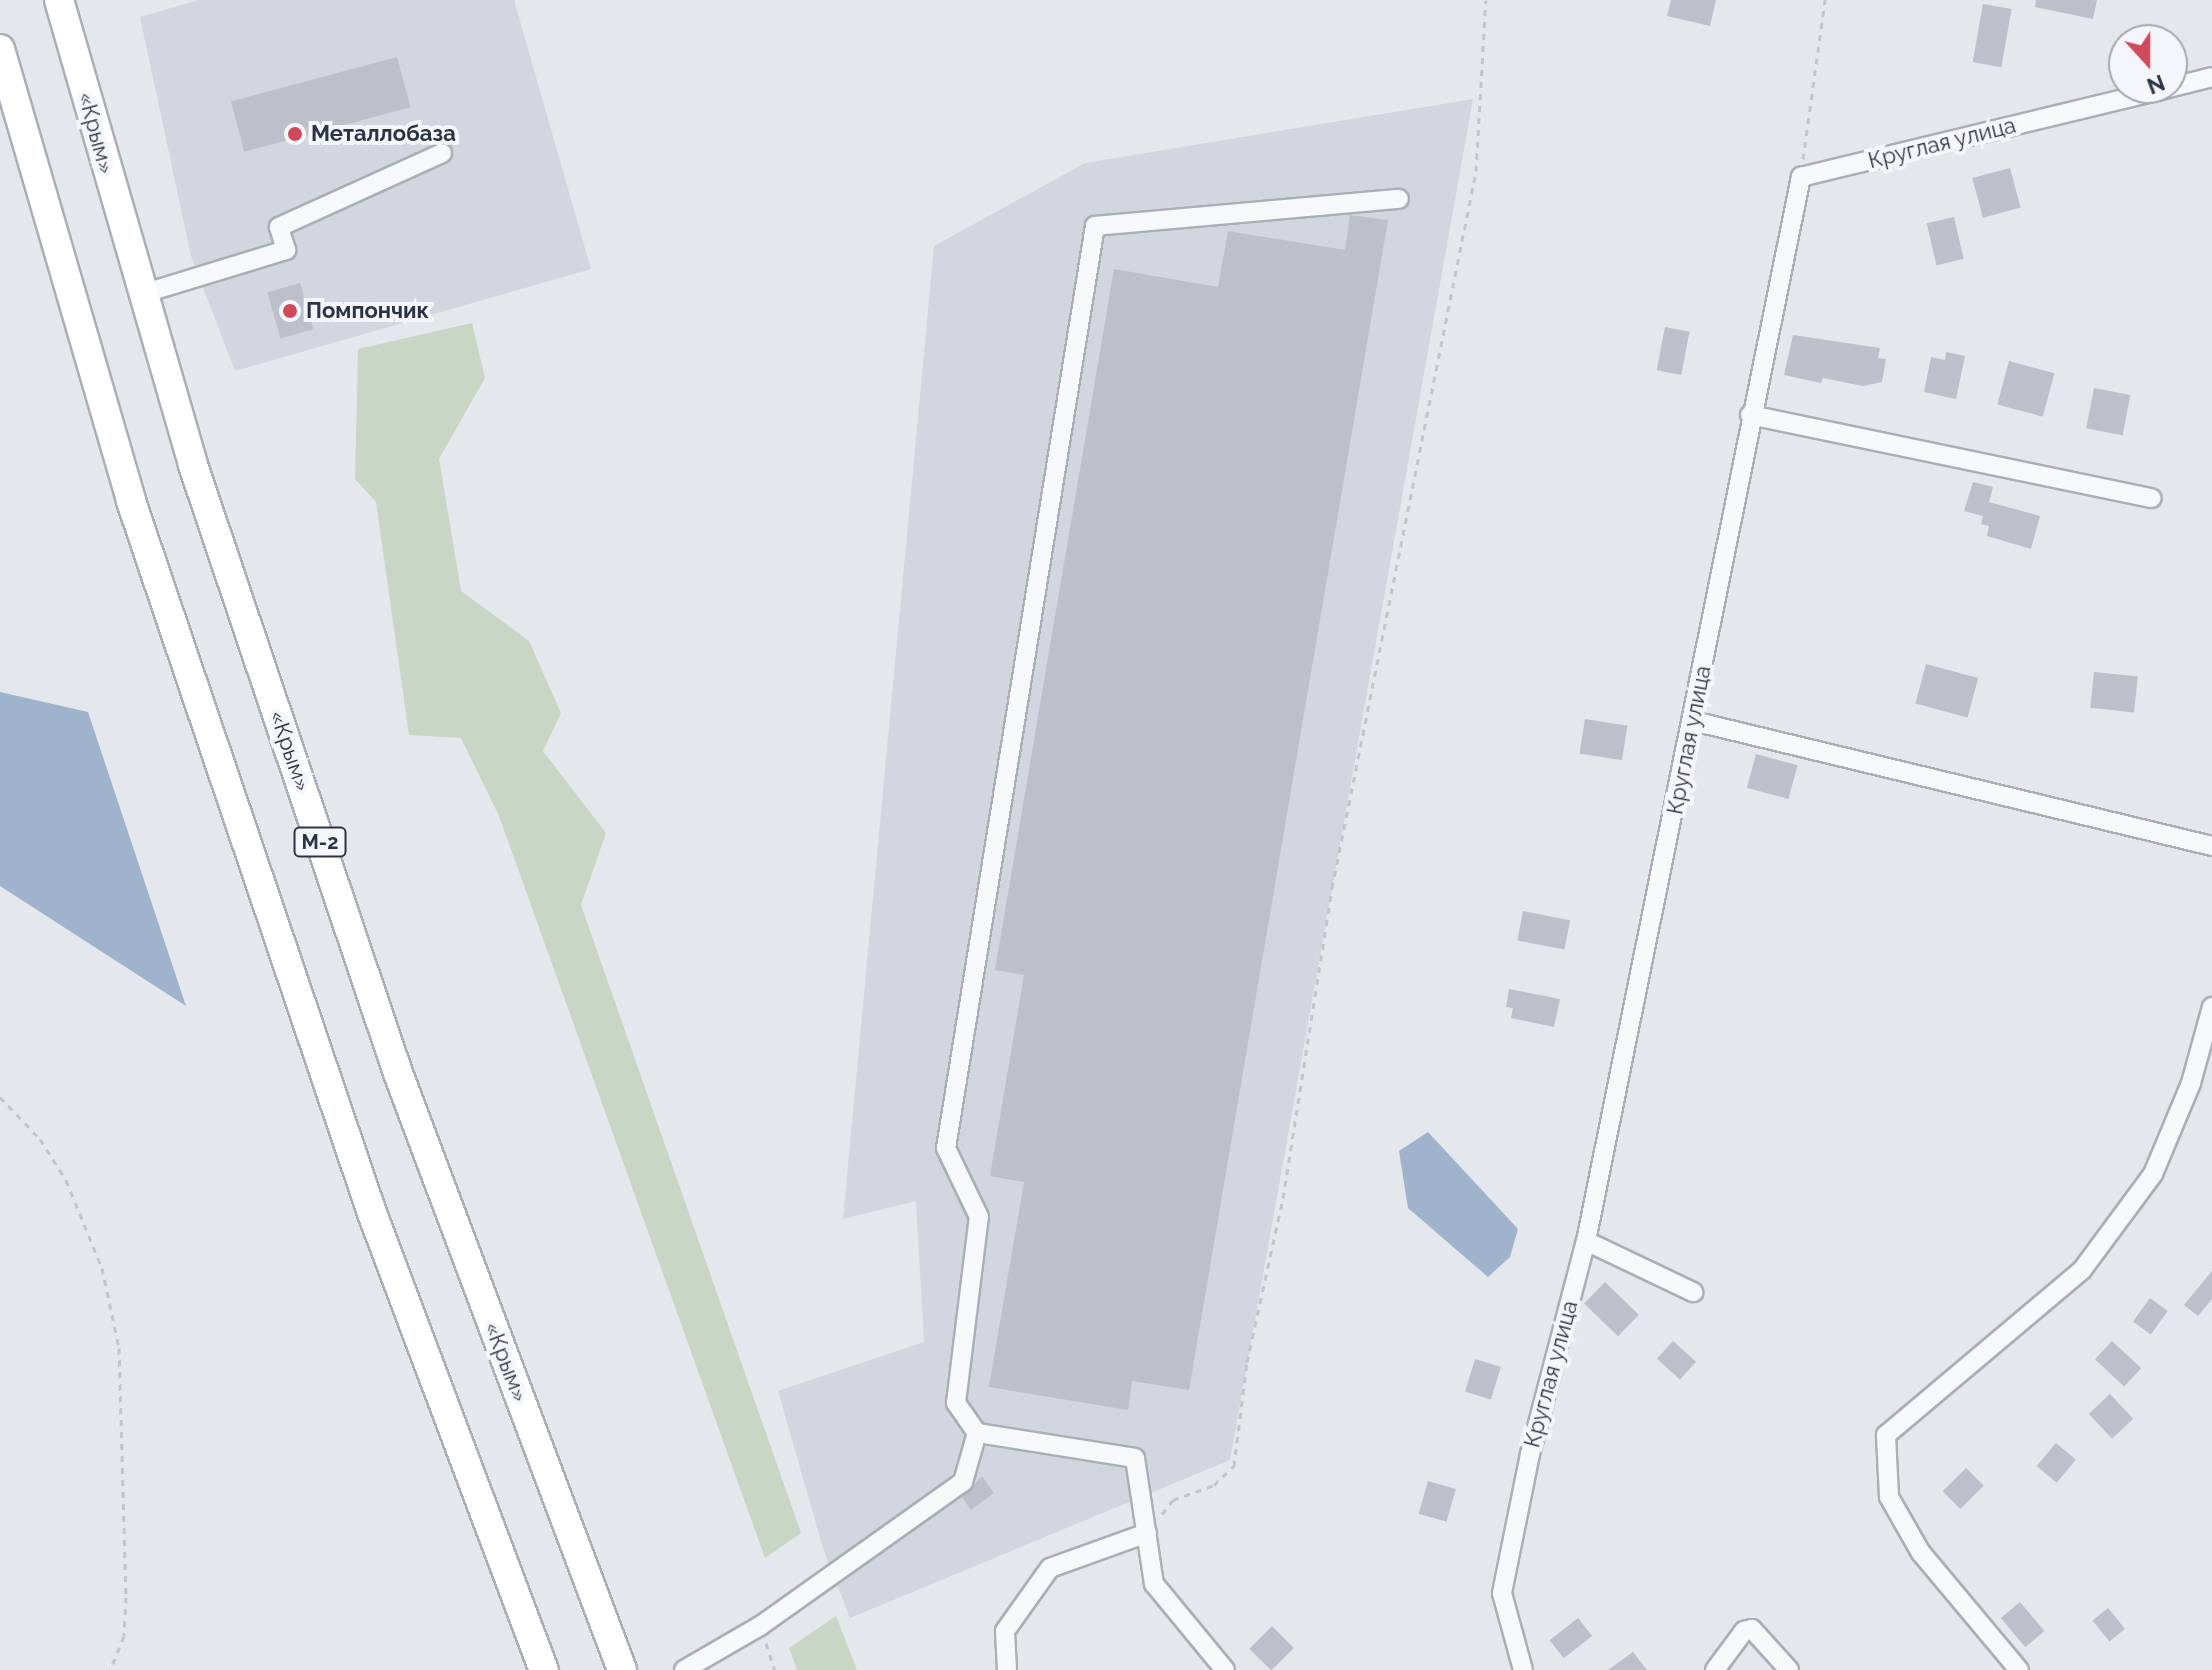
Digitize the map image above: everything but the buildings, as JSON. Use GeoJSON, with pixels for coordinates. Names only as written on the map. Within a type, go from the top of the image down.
{"type":"FeatureCollection","features":[{"type":"Feature","properties":{"kind":"highway","name":"«Крым»"},"geometry":{"type":"LineString","coordinates":[[59,0],[193,465],[398,1073],[622,1670]]}},
{"type":"Feature","properties":{"kind":"highway"},"geometry":{"type":"LineString","coordinates":[[0,49],[131,501],[372,1213],[544,1670]]}},
{"type":"Feature","properties":{"kind":"street","name":"Круглая улица"},"geometry":{"type":"LineString","coordinates":[[2188,83],[2212,77]]}},
{"type":"Feature","properties":{"kind":"street","name":"Круглая улица"},"geometry":{"type":"LineString","coordinates":[[1523,1670],[1502,1593],[1530,1454],[1586,1241],[1693,721],[1750,415],[1801,177],[2108,103]]}},
{"type":"Feature","properties":{"kind":"street"},"geometry":{"type":"LineString","coordinates":[[142,294],[286,250],[279,227],[442,153]]}},
{"type":"Feature","properties":{"kind":"street"},"geometry":{"type":"LineString","coordinates":[[1225,1670],[1154,1584],[1135,1458],[977,1433],[956,1403],[979,1217],[946,1148],[1095,226],[1399,199]]}},
{"type":"Feature","properties":{"kind":"street"},"geometry":{"type":"LineString","coordinates":[[1750,415],[2152,498]]}},
{"type":"Feature","properties":{"kind":"street"},"geometry":{"type":"LineString","coordinates":[[1693,721],[2212,846]]}},
{"type":"Feature","properties":{"kind":"street"},"geometry":{"type":"LineString","coordinates":[[2019,1670],[1921,1553],[1889,1497],[1886,1435],[2082,1270],[2153,1174],[2191,1083],[2212,1007]]}},
{"type":"Feature","properties":{"kind":"street"},"geometry":{"type":"LineString","coordinates":[[1586,1241],[1693,1292]]}},
{"type":"Feature","properties":{"kind":"street"},"geometry":{"type":"LineString","coordinates":[[684,1670],[760,1626],[963,1482],[977,1433]]}},
{"type":"Feature","properties":{"kind":"street"},"geometry":{"type":"LineString","coordinates":[[1007,1670],[1005,1631],[1050,1568],[1147,1533]]}},
{"type":"Feature","properties":{"kind":"street"},"geometry":{"type":"LineString","coordinates":[[1715,1670],[1744,1631],[1752,1629],[1789,1670]]}},
{"type":"Feature","properties":{"kind":"path"},"geometry":{"type":"LineString","coordinates":[[1147,1533],[1173,1500],[1214,1485],[1234,1466],[1247,1362],[1283,1198],[1332,888],[1476,171],[1486,0]]}},
{"type":"Feature","properties":{"kind":"path"},"geometry":{"type":"LineString","coordinates":[[1801,177],[1825,0]]}},
{"type":"Feature","properties":{"kind":"path"},"geometry":{"type":"LineString","coordinates":[[0,1097],[40,1139],[66,1180],[102,1268],[119,1348],[126,1597],[124,1636],[110,1670]]}},
{"type":"Feature","properties":{"kind":"path"},"geometry":{"type":"LineString","coordinates":[[760,1626],[775,1670]]}},
{"type":"Feature","properties":{"kind":"shaded area"},"geometry":{"type":"Polygon","coordinates":[[[199,0],[514,0],[591,269],[235,371],[191,256],[140,17],[199,0]]]}},
{"type":"Feature","properties":{"kind":"shaded area"},"geometry":{"type":"Polygon","coordinates":[[[1473,99],[1230,1460],[850,1618],[823,1548],[778,1391],[924,1342],[916,1201],[843,1219],[934,246],[1085,163],[1473,99]]]}},
{"type":"Feature","properties":{"kind":"green space"},"geometry":{"type":"Polygon","coordinates":[[[472,323],[485,378],[439,459],[461,591],[529,641],[561,713],[543,751],[606,833],[581,905],[801,1533],[765,1558],[499,816],[461,738],[409,735],[376,502],[355,479],[358,349],[472,323]]]}},
{"type":"Feature","properties":{"kind":"green space"},"geometry":{"type":"Polygon","coordinates":[[[836,1616],[857,1670],[797,1670],[789,1648],[836,1616]]]}},
{"type":"Feature","properties":{"kind":"water"},"geometry":{"type":"Polygon","coordinates":[[[0,692],[88,712],[186,1006],[0,886],[0,692]]]}},
{"type":"Feature","properties":{"kind":"water"},"geometry":{"type":"Polygon","coordinates":[[[1428,1132],[1518,1229],[1510,1257],[1488,1277],[1408,1208],[1399,1151],[1428,1132]]]}},
{"type":"Feature","properties":{"kind":"place","name":"Металлобаза"},"geometry":{"type":"Point","coordinates":[295,134]}},
{"type":"Feature","properties":{"kind":"place","name":"Помпончик"},"geometry":{"type":"Point","coordinates":[290,311]}}]}
